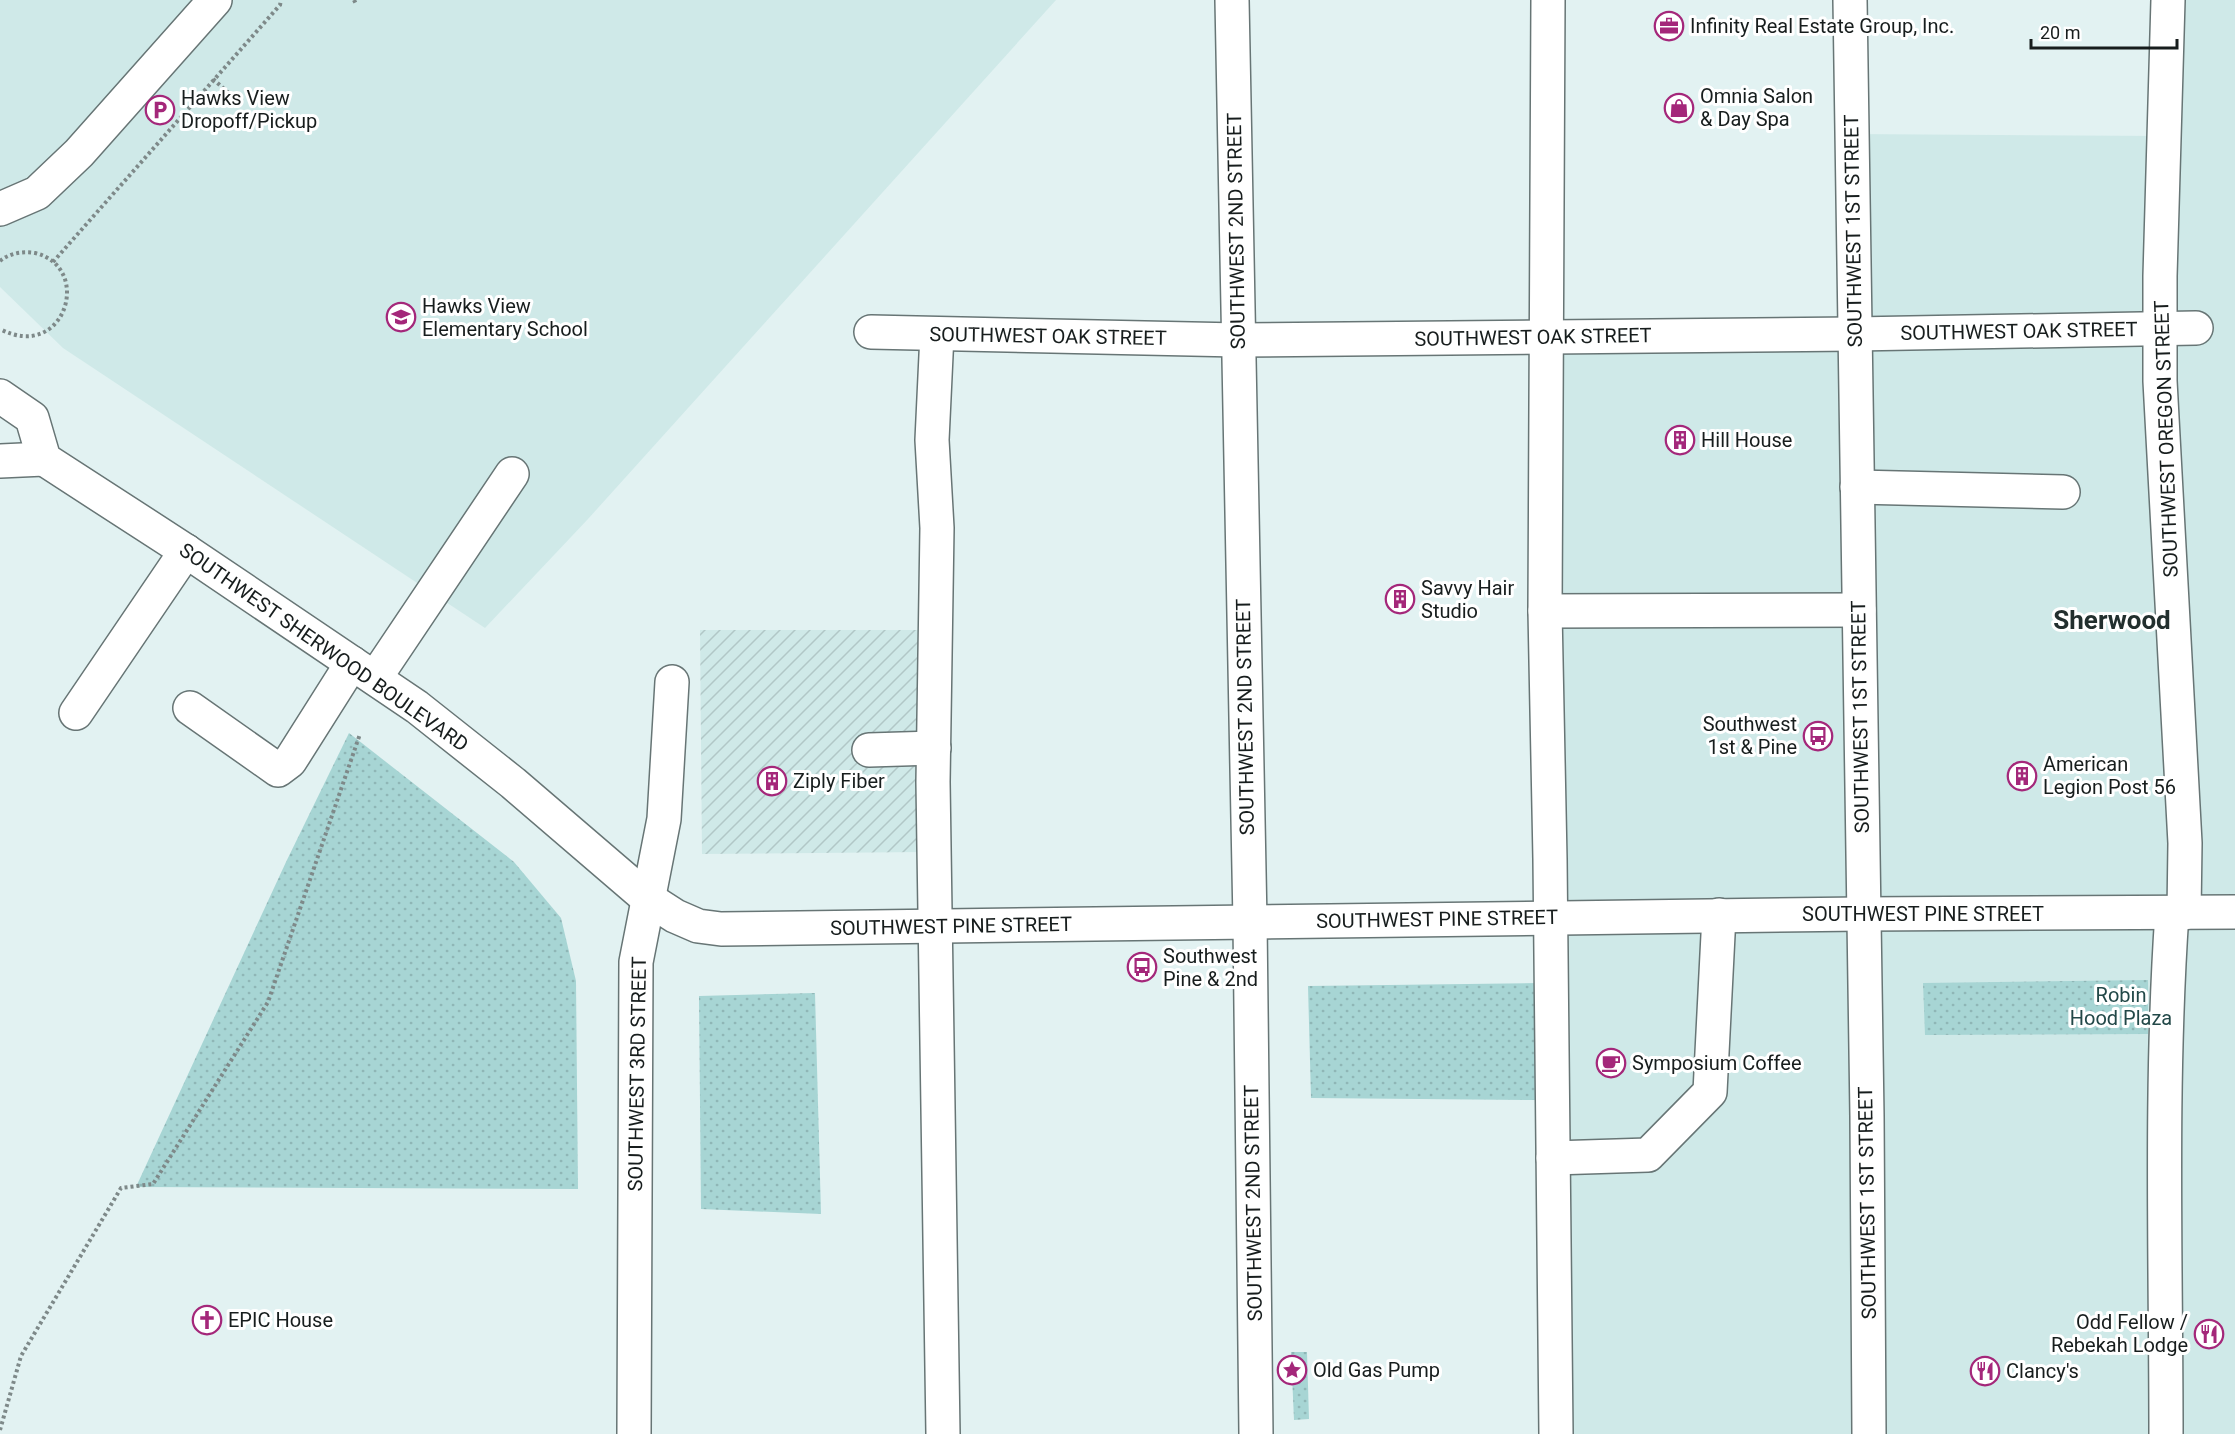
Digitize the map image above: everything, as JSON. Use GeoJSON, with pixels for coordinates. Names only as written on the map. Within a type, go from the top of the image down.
{"type":"FeatureCollection","features":[{"type":"Feature","properties":{"kind":"street"},"geometry":{"type":"LineString","coordinates":[[0,209],[37,193],[80,153],[215,0]]}},
{"type":"Feature","properties":{"kind":"street","name":"SOUTHWEST 2ND STREET"},"geometry":{"type":"LineString","coordinates":[[1232,0],[1250,922],[1256,1434]]}},
{"type":"Feature","properties":{"kind":"street"},"geometry":{"type":"LineString","coordinates":[[1548,0],[1545,611],[1556,1434]]}},
{"type":"Feature","properties":{"kind":"street","name":"SOUTHWEST 1ST STREET"},"geometry":{"type":"LineString","coordinates":[[1850,0],[1862,914],[1867,1116],[1869,1434]]}},
{"type":"Feature","properties":{"kind":"street","name":"SOUTHWEST OREGON STREET"},"geometry":{"type":"LineString","coordinates":[[2166,1434],[2168,970],[2178,913],[2185,843],[2160,381],[2159,328],[2168,0]]}},
{"type":"Feature","properties":{"kind":"street","name":"SOUTHWEST OAK STREET"},"geometry":{"type":"LineString","coordinates":[[871,332],[1238,340],[2196,328]]}},
{"type":"Feature","properties":{"kind":"street"},"geometry":{"type":"LineString","coordinates":[[937,334],[932,440],[937,528],[934,748],[935,926],[943,1434]]}},
{"type":"Feature","properties":{"kind":"street"},"geometry":{"type":"LineString","coordinates":[[0,396],[32,418],[44,459],[0,461]]}},
{"type":"Feature","properties":{"kind":"street","name":"SOUTHWEST SHERWOOD BOULEVARD"},"geometry":{"type":"LineString","coordinates":[[44,459],[186,551],[417,707],[647,898]]}},
{"type":"Feature","properties":{"kind":"street"},"geometry":{"type":"LineString","coordinates":[[190,708],[278,770],[290,761],[363,670],[512,474]]}},
{"type":"Feature","properties":{"kind":"street"},"geometry":{"type":"LineString","coordinates":[[1857,487],[2063,492]]}},
{"type":"Feature","properties":{"kind":"street"},"geometry":{"type":"LineString","coordinates":[[76,713],[186,551]]}},
{"type":"Feature","properties":{"kind":"street"},"geometry":{"type":"LineString","coordinates":[[1545,611],[1858,610]]}},
{"type":"Feature","properties":{"kind":"street","name":"SOUTHWEST 3RD STREET"},"geometry":{"type":"LineString","coordinates":[[634,1434],[636,962],[664,819],[672,682]]}},
{"type":"Feature","properties":{"kind":"street"},"geometry":{"type":"LineString","coordinates":[[869,750],[934,748]]}},
{"type":"Feature","properties":{"kind":"street","name":"SOUTHWEST PINE STREET"},"geometry":{"type":"LineString","coordinates":[[647,898],[675,916],[698,926],[721,928],[1719,915],[2235,912]]}},
{"type":"Feature","properties":{"kind":"street"},"geometry":{"type":"LineString","coordinates":[[1553,1158],[1648,1155],[1710,1092],[1719,915]]}},
{"type":"Feature","properties":{"kind":"path"},"geometry":{"type":"LineString","coordinates":[[53,262],[280,5],[281,0]]}},
{"type":"Feature","properties":{"kind":"path"},"geometry":{"type":"LineString","coordinates":[[213,79],[232,96]]}},
{"type":"Feature","properties":{"kind":"path"},"geometry":{"type":"LineString","coordinates":[[0,261],[16,253],[29,252],[42,255],[53,262],[63,273],[67,287],[67,302],[62,316],[53,327],[25,338],[0,329]]}},
{"type":"Feature","properties":{"kind":"path"},"geometry":{"type":"LineString","coordinates":[[0,1430],[21,1356],[121,1188],[153,1184],[268,1002],[361,731]]}},
{"type":"Feature","properties":{"kind":"shaded area","name":"Hawks View Elementary School"},"geometry":{"type":"Polygon","coordinates":[[[0,0],[1056,0],[588,519],[485,628],[63,348],[0,287],[0,0]]]}},
{"type":"Feature","properties":{"kind":"shaded area"},"geometry":{"type":"Polygon","coordinates":[[[2167,0],[2235,0],[2235,1434],[1560,1434],[1545,337],[1854,334],[1851,134],[2163,136],[2167,0]]]}},
{"type":"Feature","properties":{"kind":"shaded area"},"geometry":{"type":"Polygon","coordinates":[[[700,630],[923,630],[924,852],[702,854],[700,630]]]}},
{"type":"Feature","properties":{"kind":"green space"},"geometry":{"type":"Polygon","coordinates":[[[349,733],[514,862],[561,918],[576,981],[578,1189],[136,1187],[286,862],[349,733]]]}},
{"type":"Feature","properties":{"kind":"green space","name":"Robin Hood Plaza"},"geometry":{"type":"Polygon","coordinates":[[[2148,980],[2148,1034],[1925,1035],[1923,983],[2148,980]]]}},
{"type":"Feature","properties":{"kind":"green space"},"geometry":{"type":"Polygon","coordinates":[[[1539,983],[1536,1100],[1311,1098],[1308,986],[1539,983]]]}},
{"type":"Feature","properties":{"kind":"green space"},"geometry":{"type":"Polygon","coordinates":[[[815,993],[821,1214],[701,1209],[699,996],[815,993]]]}},
{"type":"Feature","properties":{"kind":"green space"},"geometry":{"type":"Polygon","coordinates":[[[1291,1352],[1307,1352],[1309,1419],[1294,1420],[1291,1352]]]}},
{"type":"Feature","properties":{"kind":"place","name":"Infinity Real Estate Group, Inc."},"geometry":{"type":"Point","coordinates":[1669,26]}},
{"type":"Feature","properties":{"kind":"place","name":"Omnia Salon & Day Spa"},"geometry":{"type":"Point","coordinates":[1679,108]}},
{"type":"Feature","properties":{"kind":"place","name":"Hawks View Dropoff/Pickup"},"geometry":{"type":"Point","coordinates":[160,110]}},
{"type":"Feature","properties":{"kind":"place","name":"Hawks View Elementary School"},"geometry":{"type":"Point","coordinates":[401,317]}},
{"type":"Feature","properties":{"kind":"place","name":"Hill House"},"geometry":{"type":"Point","coordinates":[1680,440]}},
{"type":"Feature","properties":{"kind":"place","name":"Savvy Hair Studio"},"geometry":{"type":"Point","coordinates":[1400,599]}},
{"type":"Feature","properties":{"kind":"place","name":"Southwest 1st & Pine"},"geometry":{"type":"Point","coordinates":[1818,736]}},
{"type":"Feature","properties":{"kind":"place","name":"American Legion Post 56"},"geometry":{"type":"Point","coordinates":[2022,776]}},
{"type":"Feature","properties":{"kind":"place","name":"Ziply Fiber"},"geometry":{"type":"Point","coordinates":[772,781]}},
{"type":"Feature","properties":{"kind":"place","name":"Southwest Pine & 2nd"},"geometry":{"type":"Point","coordinates":[1142,967]}},
{"type":"Feature","properties":{"kind":"place","name":"Symposium Coffee"},"geometry":{"type":"Point","coordinates":[1611,1063]}},
{"type":"Feature","properties":{"kind":"place","name":"EPIC House"},"geometry":{"type":"Point","coordinates":[207,1320]}},
{"type":"Feature","properties":{"kind":"place","name":"Odd Fellow / Rebekah Lodge"},"geometry":{"type":"Point","coordinates":[2209,1334]}},
{"type":"Feature","properties":{"kind":"place","name":"Old Gas Pump"},"geometry":{"type":"Point","coordinates":[1292,1370]}},
{"type":"Feature","properties":{"kind":"place","name":"Clancy's"},"geometry":{"type":"Point","coordinates":[1985,1371]}},
{"type":"Feature","properties":{"kind":"district","name":"Sherwood"},"geometry":{"type":"Point","coordinates":[2112,620]}}]}
